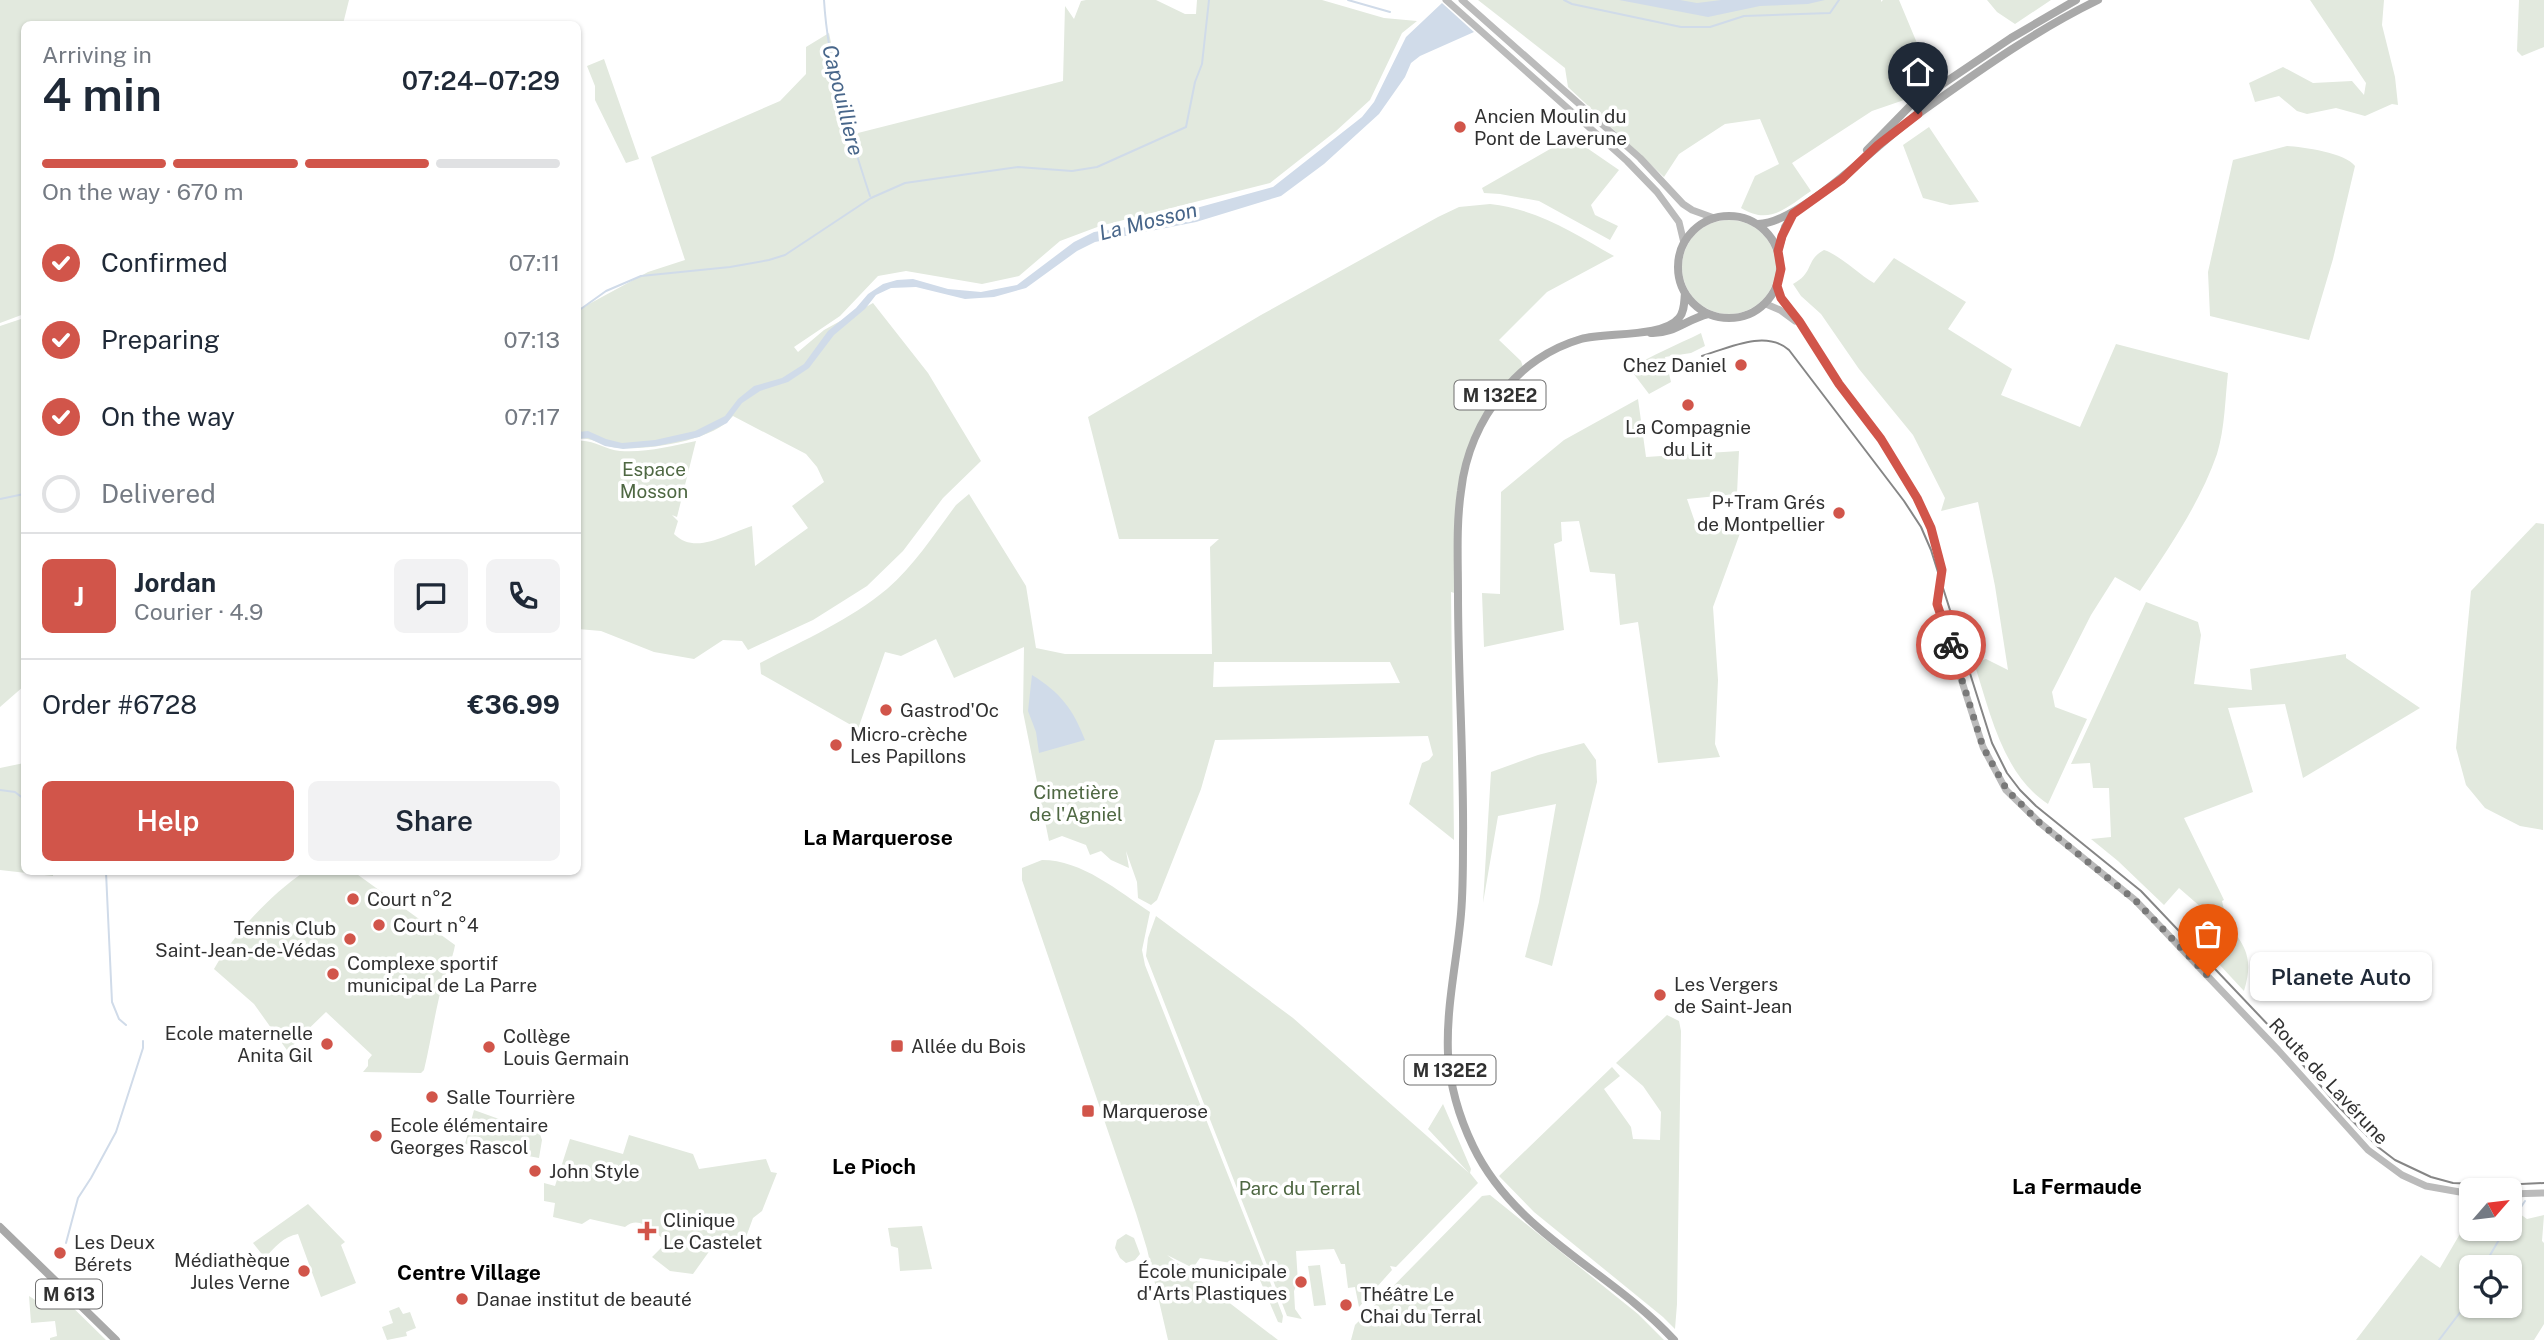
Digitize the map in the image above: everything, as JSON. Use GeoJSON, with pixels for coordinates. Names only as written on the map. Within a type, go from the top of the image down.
{"type":"FeatureCollection","features":[{"type":"Feature","properties":{"kind":"main road"},"geometry":{"type":"LineString","coordinates":[[1446,0],[1627,161],[1657,191],[1679,222],[1684,243]]}},
{"type":"Feature","properties":{"kind":"main road"},"geometry":{"type":"LineString","coordinates":[[1462,0],[1640,158],[1684,204],[1714,218]]}},
{"type":"Feature","properties":{"kind":"main road"},"geometry":{"type":"LineString","coordinates":[[1852,169],[1874,141],[1910,106],[2011,38],[2076,0]]}},
{"type":"Feature","properties":{"kind":"main road"},"geometry":{"type":"LineString","coordinates":[[1778,251],[1785,227],[1793,214],[1852,169],[1898,129],[2024,41],[2098,0]]}},
{"type":"Feature","properties":{"kind":"main road"},"geometry":{"type":"LineString","coordinates":[[1757,224],[1773,223],[1804,205]]}},
{"type":"Feature","properties":{"kind":"main road"},"geometry":{"type":"LineString","coordinates":[[1738,216],[1757,224],[1773,241],[1781,269],[1777,286],[1766,304],[1739,318],[1708,314],[1699,309],[1685,293],[1678,268],[1684,243],[1691,232],[1714,218],[1738,216]]}},
{"type":"Feature","properties":{"kind":"main road","name":"Route de Lavérune"},"geometry":{"type":"LineString","coordinates":[[1777,286],[1781,298],[1839,384],[1894,458],[1923,511],[1942,570],[1937,604],[1983,747],[2002,785],[2040,823],[2135,900],[2278,1050],[2368,1150],[2402,1175],[2426,1186],[2459,1192]]}},
{"type":"Feature","properties":{"kind":"main road","name":"M 132E2"},"geometry":{"type":"LineString","coordinates":[[1674,1340],[1640,1308],[1521,1214],[1497,1186],[1473,1147],[1462,1121],[1451,1079],[1447,1032],[1462,889],[1458,522],[1466,467],[1484,420],[1503,391],[1530,365],[1543,355],[1579,339],[1665,327],[1679,318],[1685,293]]}},
{"type":"Feature","properties":{"kind":"main road","name":"Route de Lavérune"},"geometry":{"type":"LineString","coordinates":[[1766,304],[1788,315],[1804,330]]}},
{"type":"Feature","properties":{"kind":"main road","name":"M 132E2"},"geometry":{"type":"LineString","coordinates":[[1641,332],[1670,332],[1692,318],[1708,314]]}},
{"type":"Feature","properties":{"kind":"main road"},"geometry":{"type":"LineString","coordinates":[[2522,1194],[2544,1193]]}},
{"type":"Feature","properties":{"kind":"main road","name":"M 613"},"geometry":{"type":"LineString","coordinates":[[0,1227],[116,1340]]}},
{"type":"Feature","properties":{"kind":"green space"},"geometry":{"type":"Polygon","coordinates":[[[0,0],[349,0],[344,21],[21,21],[21,315],[0,323],[0,0]]]}},
{"type":"Feature","properties":{"kind":"green space","name":"Espace Mosson"},"geometry":{"type":"Polygon","coordinates":[[[1156,0],[1185,14],[1196,14],[1197,0],[1322,0],[1384,18],[1417,21],[1402,33],[1370,100],[1336,131],[1270,183],[1100,226],[1060,241],[1019,276],[982,284],[906,271],[878,276],[840,316],[794,347],[798,352],[824,330],[873,303],[928,373],[981,461],[943,498],[903,551],[867,586],[813,620],[748,650],[742,641],[723,640],[694,659],[654,652],[601,631],[581,629],[581,441],[615,450],[639,451],[696,441],[677,517],[672,515],[678,521],[674,534],[692,543],[702,543],[752,526],[755,566],[808,528],[792,506],[824,482],[817,467],[806,454],[733,416],[711,432],[663,445],[619,448],[581,439],[581,308],[648,272],[685,260],[651,157],[780,101],[806,74],[806,47],[829,33],[850,135],[1063,81],[1065,6],[1074,19],[1081,1],[1156,0]]]}},
{"type":"Feature","properties":{"kind":"green space"},"geometry":{"type":"Polygon","coordinates":[[[1478,0],[1899,0],[1932,79],[1907,99],[1872,111],[1792,163],[1811,191],[1778,212],[1761,215],[1741,208],[1755,176],[1779,164],[1760,119],[1725,124],[1679,154],[1664,177],[1568,87],[1565,68],[1478,0]]]}},
{"type":"Feature","properties":{"kind":"green space"},"geometry":{"type":"Polygon","coordinates":[[[1987,0],[2051,0],[2015,24],[1997,12],[1987,0]]]}},
{"type":"Feature","properties":{"kind":"green space"},"geometry":{"type":"Polygon","coordinates":[[[2310,0],[2384,0],[2382,25],[2395,77],[2398,105],[2392,104],[2365,116],[2336,108],[2307,114],[2297,111],[2279,96],[2255,102],[2249,83],[2283,67],[2313,83],[2352,81],[2364,95],[2366,83],[2310,0]]]}},
{"type":"Feature","properties":{"kind":"green space"},"geometry":{"type":"Polygon","coordinates":[[[2519,0],[2544,0],[2544,47],[2522,56],[2517,51],[2519,0]]]}},
{"type":"Feature","properties":{"kind":"green space"},"geometry":{"type":"Polygon","coordinates":[[[604,59],[639,159],[626,163],[595,100],[595,86],[587,66],[604,59]]]}},
{"type":"Feature","properties":{"kind":"green space"},"geometry":{"type":"Polygon","coordinates":[[[1929,127],[1979,202],[1950,205],[1923,198],[1903,145],[1929,127]]]}},
{"type":"Feature","properties":{"kind":"green space"},"geometry":{"type":"Polygon","coordinates":[[[1571,137],[1619,170],[1591,205],[1595,215],[1618,226],[1610,240],[1539,201],[1484,193],[1482,188],[1571,137]]]}},
{"type":"Feature","properties":{"kind":"green space"},"geometry":{"type":"Polygon","coordinates":[[[2287,146],[2334,154],[2355,166],[2333,259],[2309,340],[2210,316],[2208,272],[2233,160],[2287,146]]]}},
{"type":"Feature","properties":{"kind":"green space","name":"Cimetière de l'Agniel"},"geometry":{"type":"Polygon","coordinates":[[[1490,204],[1524,211],[1555,223],[1614,256],[1547,292],[1499,340],[1521,361],[1524,370],[1488,413],[1463,477],[1458,594],[1451,592],[1454,840],[1409,804],[1422,763],[1433,755],[1428,736],[1215,740],[1201,789],[1157,900],[1151,905],[1138,898],[1137,882],[1126,851],[1129,868],[1111,860],[1101,851],[1090,855],[1086,845],[1062,836],[1049,841],[1023,712],[1024,647],[954,678],[936,639],[901,656],[885,652],[858,729],[761,674],[760,663],[842,620],[887,589],[915,560],[956,505],[969,494],[1026,586],[1036,648],[1065,654],[1212,654],[1210,547],[1219,539],[1119,539],[1088,417],[1261,315],[1459,207],[1490,204]],[[1214,662],[1213,687],[1400,683],[1390,662],[1214,662]]]}},
{"type":"Feature","properties":{"kind":"green space"},"geometry":{"type":"Polygon","coordinates":[[[1729,220],[1747,223],[1762,234],[1773,249],[1776,267],[1773,285],[1762,300],[1747,311],[1729,314],[1711,311],[1696,300],[1685,285],[1682,267],[1685,249],[1696,234],[1711,223],[1729,220]]]}},
{"type":"Feature","properties":{"kind":"green space"},"geometry":{"type":"Polygon","coordinates":[[[1824,250],[1874,283],[1894,258],[1966,302],[1948,329],[2012,369],[2001,395],[2080,427],[2116,344],[2228,373],[2220,444],[2193,508],[2140,591],[2115,577],[2091,615],[2052,692],[2055,707],[2087,719],[2048,804],[2019,776],[2009,759],[1992,721],[1974,663],[1986,659],[2008,670],[1978,502],[1941,511],[1945,498],[1913,435],[1859,369],[1821,314],[1801,296],[1793,284],[1800,280],[1814,258],[1824,250]]]}},
{"type":"Feature","properties":{"kind":"green space"},"geometry":{"type":"Polygon","coordinates":[[[21,319],[21,689],[0,707],[0,326],[21,319]]]}},
{"type":"Feature","properties":{"kind":"green space"},"geometry":{"type":"Polygon","coordinates":[[[1701,333],[1705,346],[1691,353],[1665,357],[1671,382],[1649,394],[1630,369],[1701,333]]]}},
{"type":"Feature","properties":{"kind":"green space"},"geometry":{"type":"Polygon","coordinates":[[[1638,399],[1646,457],[1739,451],[1737,494],[1687,499],[1698,531],[1743,525],[1713,607],[1718,680],[1715,744],[1720,757],[1658,763],[1638,622],[1620,625],[1615,574],[1590,572],[1579,521],[1561,522],[1562,541],[1554,544],[1564,630],[1484,647],[1482,593],[1500,594],[1501,492],[1564,440],[1638,399]]]}},
{"type":"Feature","properties":{"kind":"green space"},"geometry":{"type":"Polygon","coordinates":[[[2536,523],[2544,524],[2543,830],[2520,826],[2485,808],[2466,785],[2456,748],[2471,591],[2536,523]]]}},
{"type":"Feature","properties":{"kind":"green space"},"geometry":{"type":"Polygon","coordinates":[[[2146,602],[2198,622],[2201,635],[2194,684],[2252,690],[2250,669],[2346,654],[2346,658],[2420,708],[2303,778],[2285,704],[2228,708],[2253,792],[2184,818],[2224,900],[2222,901],[2226,915],[2246,952],[2248,975],[2244,991],[2191,934],[2210,915],[2179,888],[2164,905],[2091,839],[2111,837],[2109,788],[2093,788],[2090,763],[2071,764],[2146,602]]]}},
{"type":"Feature","properties":{"kind":"green space"},"geometry":{"type":"Polygon","coordinates":[[[1584,743],[1596,760],[1597,782],[1552,966],[1525,957],[1539,902],[1556,804],[1498,816],[1483,903],[1491,772],[1538,755],[1584,743]]]}},
{"type":"Feature","properties":{"kind":"green space"},"geometry":{"type":"Polygon","coordinates":[[[21,764],[21,872],[0,870],[0,768],[21,764]]]}},
{"type":"Feature","properties":{"kind":"green space"},"geometry":{"type":"Polygon","coordinates":[[[1042,860],[1057,861],[1085,871],[1150,912],[1142,950],[1145,965],[1264,1266],[1283,1316],[1282,1323],[1278,1322],[1256,1271],[1250,1266],[1200,1258],[1193,1268],[1167,1255],[1278,1340],[1168,1340],[1136,1213],[1022,880],[1022,868],[1042,860]]]}},
{"type":"Feature","properties":{"kind":"green space","name":"Complexe sportif municipal de La Parre"},"geometry":{"type":"Polygon","coordinates":[[[300,875],[358,875],[455,945],[440,993],[424,1070],[421,1073],[363,1072],[372,1055],[326,1012],[296,1041],[289,1053],[254,1004],[214,969],[232,942],[278,892],[300,875]]]}},
{"type":"Feature","properties":{"kind":"green space","name":"Parc du Terral"},"geometry":{"type":"Polygon","coordinates":[[[1156,916],[1293,1018],[1469,1173],[1428,1129],[1443,1104],[1471,1169],[1470,1173],[1478,1183],[1396,1267],[1390,1266],[1392,1270],[1359,1307],[1355,1287],[1348,1288],[1345,1264],[1341,1264],[1334,1249],[1296,1251],[1298,1282],[1294,1291],[1295,1309],[1302,1319],[1287,1316],[1146,956],[1148,938],[1156,916]]]}},
{"type":"Feature","properties":{"kind":"green space"},"geometry":{"type":"Polygon","coordinates":[[[1667,1015],[1679,1021],[1681,1031],[1675,1329],[1534,1212],[1499,1176],[1612,1067],[1620,1076],[1604,1089],[1631,1127],[1633,1139],[1660,1140],[1661,1112],[1643,1086],[1616,1063],[1667,1015]]]}},
{"type":"Feature","properties":{"kind":"green space"},"geometry":{"type":"Polygon","coordinates":[[[474,1110],[540,1134],[542,1140],[539,1158],[465,1144],[474,1110]]]}},
{"type":"Feature","properties":{"kind":"green space","name":"Clinique Le Castelet"},"geometry":{"type":"Polygon","coordinates":[[[629,1135],[693,1154],[699,1169],[766,1159],[771,1172],[777,1173],[762,1211],[753,1218],[742,1248],[740,1245],[713,1246],[693,1274],[670,1271],[652,1257],[664,1245],[665,1240],[641,1223],[631,1223],[625,1227],[590,1219],[582,1224],[553,1217],[555,1203],[544,1201],[544,1183],[555,1186],[570,1139],[623,1154],[629,1135]]]}},
{"type":"Feature","properties":{"kind":"green space"},"geometry":{"type":"Polygon","coordinates":[[[1490,1195],[1638,1314],[1664,1340],[1351,1340],[1355,1325],[1482,1196],[1490,1195]]]}},
{"type":"Feature","properties":{"kind":"green space"},"geometry":{"type":"Polygon","coordinates":[[[308,1204],[345,1242],[341,1245],[356,1283],[321,1297],[298,1234],[284,1240],[265,1258],[253,1243],[308,1204]]]}},
{"type":"Feature","properties":{"kind":"green space"},"geometry":{"type":"Polygon","coordinates":[[[2522,1215],[2527,1219],[2544,1215],[2544,1324],[2534,1340],[2356,1340],[2421,1255],[2440,1268],[2459,1236],[2459,1241],[2522,1241],[2522,1215]]]}},
{"type":"Feature","properties":{"kind":"green space"},"geometry":{"type":"Polygon","coordinates":[[[922,1226],[932,1269],[900,1271],[898,1248],[891,1246],[888,1228],[922,1226]]]}},
{"type":"Feature","properties":{"kind":"green space"},"geometry":{"type":"Polygon","coordinates":[[[1126,1234],[1134,1238],[1140,1254],[1135,1260],[1126,1263],[1115,1248],[1117,1240],[1126,1234]]]}},
{"type":"Feature","properties":{"kind":"green space"},"geometry":{"type":"Polygon","coordinates":[[[1320,1265],[1326,1305],[1314,1306],[1308,1266],[1320,1265]]]}},
{"type":"Feature","properties":{"kind":"green space"},"geometry":{"type":"Polygon","coordinates":[[[58,1293],[106,1340],[50,1340],[57,1336],[55,1321],[31,1323],[29,1296],[49,1309],[58,1293]]]}},
{"type":"Feature","properties":{"kind":"green space"},"geometry":{"type":"Polygon","coordinates":[[[399,1307],[403,1314],[410,1312],[416,1328],[406,1332],[407,1336],[387,1340],[382,1327],[393,1323],[389,1311],[399,1307]]]}},
{"type":"Feature","properties":{"kind":"water"},"geometry":{"type":"Polygon","coordinates":[[[1619,0],[1680,0],[1697,3],[1721,0],[1825,0],[1808,4],[1760,6],[1708,17],[1619,0]]]}},
{"type":"Feature","properties":{"kind":"water"},"geometry":{"type":"Polygon","coordinates":[[[1442,3],[1474,32],[1420,56],[1411,63],[1405,77],[1379,114],[1324,164],[1281,196],[1196,222],[1095,242],[1077,251],[1026,288],[994,297],[965,299],[916,287],[891,288],[876,295],[865,309],[834,335],[809,368],[788,382],[760,391],[742,403],[727,423],[699,437],[657,446],[623,449],[605,446],[588,438],[581,439],[581,432],[588,431],[622,443],[655,440],[695,431],[725,416],[738,399],[754,386],[782,378],[804,364],[828,331],[856,308],[868,294],[883,284],[913,279],[948,289],[981,292],[1017,285],[1074,242],[1094,232],[1127,227],[1273,187],[1362,117],[1374,102],[1406,37],[1442,3]]]}},
{"type":"Feature","properties":{"kind":"water"},"geometry":{"type":"Polygon","coordinates":[[[1032,675],[1051,688],[1065,703],[1085,740],[1039,753],[1036,732],[1028,711],[1032,675]]]}},
{"type":"Feature","properties":{"kind":"waterway","name":"Capouilliere"},"geometry":{"type":"LineString","coordinates":[[824,0],[835,75],[870,196]]}},
{"type":"Feature","properties":{"kind":"waterway"},"geometry":{"type":"LineString","coordinates":[[581,309],[606,291],[641,276],[730,267],[785,255],[871,198],[905,183],[1018,167],[1072,171],[1097,167],[1186,127],[1195,82],[1202,64],[1209,0]]}},
{"type":"Feature","properties":{"kind":"waterway"},"geometry":{"type":"LineString","coordinates":[[1348,0],[1390,12]]}},
{"type":"Feature","properties":{"kind":"waterway","name":"La Mosson"},"geometry":{"type":"LineString","coordinates":[[1564,0],[1681,27],[1710,27],[1744,16],[1830,13],[1839,0]]}},
{"type":"Feature","properties":{"kind":"waterway"},"geometry":{"type":"LineString","coordinates":[[0,499],[21,495]]}},
{"type":"Feature","properties":{"kind":"waterway"},"geometry":{"type":"LineString","coordinates":[[0,790],[15,792],[21,797]]}},
{"type":"Feature","properties":{"kind":"waterway"},"geometry":{"type":"LineString","coordinates":[[106,875],[112,1002],[119,1019],[126,1025]]}},
{"type":"Feature","properties":{"kind":"waterway"},"geometry":{"type":"LineString","coordinates":[[66,1243],[78,1198],[116,1132],[143,1041]]}},
{"type":"Feature","properties":{"kind":"waterway"},"geometry":{"type":"LineString","coordinates":[[2522,1206],[2525,1201]]}},
{"type":"Feature","properties":{"kind":"waterway"},"geometry":{"type":"LineString","coordinates":[[2490,1255],[2498,1241]]}},
{"type":"Feature","properties":{"kind":"waterway"},"geometry":{"type":"LineString","coordinates":[[2439,1340],[2459,1314]]}},
{"type":"Feature","properties":{"kind":"tram line"},"geometry":{"type":"LineString","coordinates":[[1702,356],[1758,341],[1780,344],[1789,350],[1921,527],[1931,550],[1992,743],[2007,773],[2036,806],[2141,891],[2272,1029],[2338,1106],[2378,1147],[2395,1160],[2431,1177],[2453,1183],[2544,1183]]}},
{"type":"Feature","properties":{"kind":"way so far"},"geometry":{"type":"LineString","coordinates":[[1951,645],[1983,747],[2002,785],[2040,823],[2135,900],[2208,976]]}},
{"type":"Feature","properties":{"kind":"place","name":"Ancien Moulin du Pont de Laverune"},"geometry":{"type":"Point","coordinates":[1460,127]}},
{"type":"Feature","properties":{"kind":"place","name":"Chez Daniel"},"geometry":{"type":"Point","coordinates":[1741,365]}},
{"type":"Feature","properties":{"kind":"place","name":"La Compagnie du Lit"},"geometry":{"type":"Point","coordinates":[1688,405]}},
{"type":"Feature","properties":{"kind":"place","name":"P+Tram Grés de Montpellier"},"geometry":{"type":"Point","coordinates":[1839,513]}},
{"type":"Feature","properties":{"kind":"place","name":"Gastrod'Oc"},"geometry":{"type":"Point","coordinates":[886,710]}},
{"type":"Feature","properties":{"kind":"place","name":"Micro-crèche Les Papillons"},"geometry":{"type":"Point","coordinates":[836,745]}},
{"type":"Feature","properties":{"kind":"place","name":"Court n°2"},"geometry":{"type":"Point","coordinates":[353,899]}},
{"type":"Feature","properties":{"kind":"place","name":"Court n°4"},"geometry":{"type":"Point","coordinates":[379,925]}},
{"type":"Feature","properties":{"kind":"place","name":"Tennis Club Saint-Jean-de-Védas"},"geometry":{"type":"Point","coordinates":[350,939]}},
{"type":"Feature","properties":{"kind":"place","name":"Complexe sportif municipal de La Parre"},"geometry":{"type":"Point","coordinates":[333,974]}},
{"type":"Feature","properties":{"kind":"place","name":"Planete Auto"},"geometry":{"type":"Point","coordinates":[2208,976]}},
{"type":"Feature","properties":{"kind":"place","name":"Les Vergers de Saint-Jean"},"geometry":{"type":"Point","coordinates":[1660,995]}},
{"type":"Feature","properties":{"kind":"place","name":"Ecole maternelle Anita Gil"},"geometry":{"type":"Point","coordinates":[327,1044]}},
{"type":"Feature","properties":{"kind":"place","name":"Allée du Bois"},"geometry":{"type":"Point","coordinates":[897,1046]}},
{"type":"Feature","properties":{"kind":"place","name":"Collège Louis Germain"},"geometry":{"type":"Point","coordinates":[489,1047]}},
{"type":"Feature","properties":{"kind":"place","name":"Salle Tourrière"},"geometry":{"type":"Point","coordinates":[432,1097]}},
{"type":"Feature","properties":{"kind":"place","name":"Marquerose"},"geometry":{"type":"Point","coordinates":[1088,1111]}},
{"type":"Feature","properties":{"kind":"place","name":"Ecole élémentaire Georges Rascol"},"geometry":{"type":"Point","coordinates":[376,1136]}},
{"type":"Feature","properties":{"kind":"place","name":"John Style"},"geometry":{"type":"Point","coordinates":[535,1171]}},
{"type":"Feature","properties":{"kind":"place","name":"Clinique Le Castelet"},"geometry":{"type":"Point","coordinates":[647,1231]}},
{"type":"Feature","properties":{"kind":"place","name":"Les Deux Bérets"},"geometry":{"type":"Point","coordinates":[60,1253]}},
{"type":"Feature","properties":{"kind":"place","name":"Médiathèque Jules Verne"},"geometry":{"type":"Point","coordinates":[304,1271]}},
{"type":"Feature","properties":{"kind":"place","name":"École municipale d'Arts Plastiques"},"geometry":{"type":"Point","coordinates":[1301,1282]}},
{"type":"Feature","properties":{"kind":"place","name":"Danae institut de beauté"},"geometry":{"type":"Point","coordinates":[462,1299]}},
{"type":"Feature","properties":{"kind":"place","name":"Théâtre Le Chai du Terral"},"geometry":{"type":"Point","coordinates":[1346,1305]}},
{"type":"Feature","properties":{"kind":"district","name":"La Marquerose"},"geometry":{"type":"Point","coordinates":[878,837]}},
{"type":"Feature","properties":{"kind":"district","name":"Le Pioch"},"geometry":{"type":"Point","coordinates":[874,1166]}},
{"type":"Feature","properties":{"kind":"district","name":"La Fermaude"},"geometry":{"type":"Point","coordinates":[2077,1186]}},
{"type":"Feature","properties":{"kind":"district","name":"Centre Village"},"geometry":{"type":"Point","coordinates":[469,1272]}},
{"type":"Feature","properties":{"kind":"route"},"geometry":{"type":"LineString","coordinates":[[1918,114],[1878,145],[1842,179],[1793,214],[1785,227],[1778,251],[1781,269],[1777,286],[1781,298],[1839,384],[1881,439],[1917,498],[1931,528],[1942,570],[1937,604],[1951,645]]}}]}
